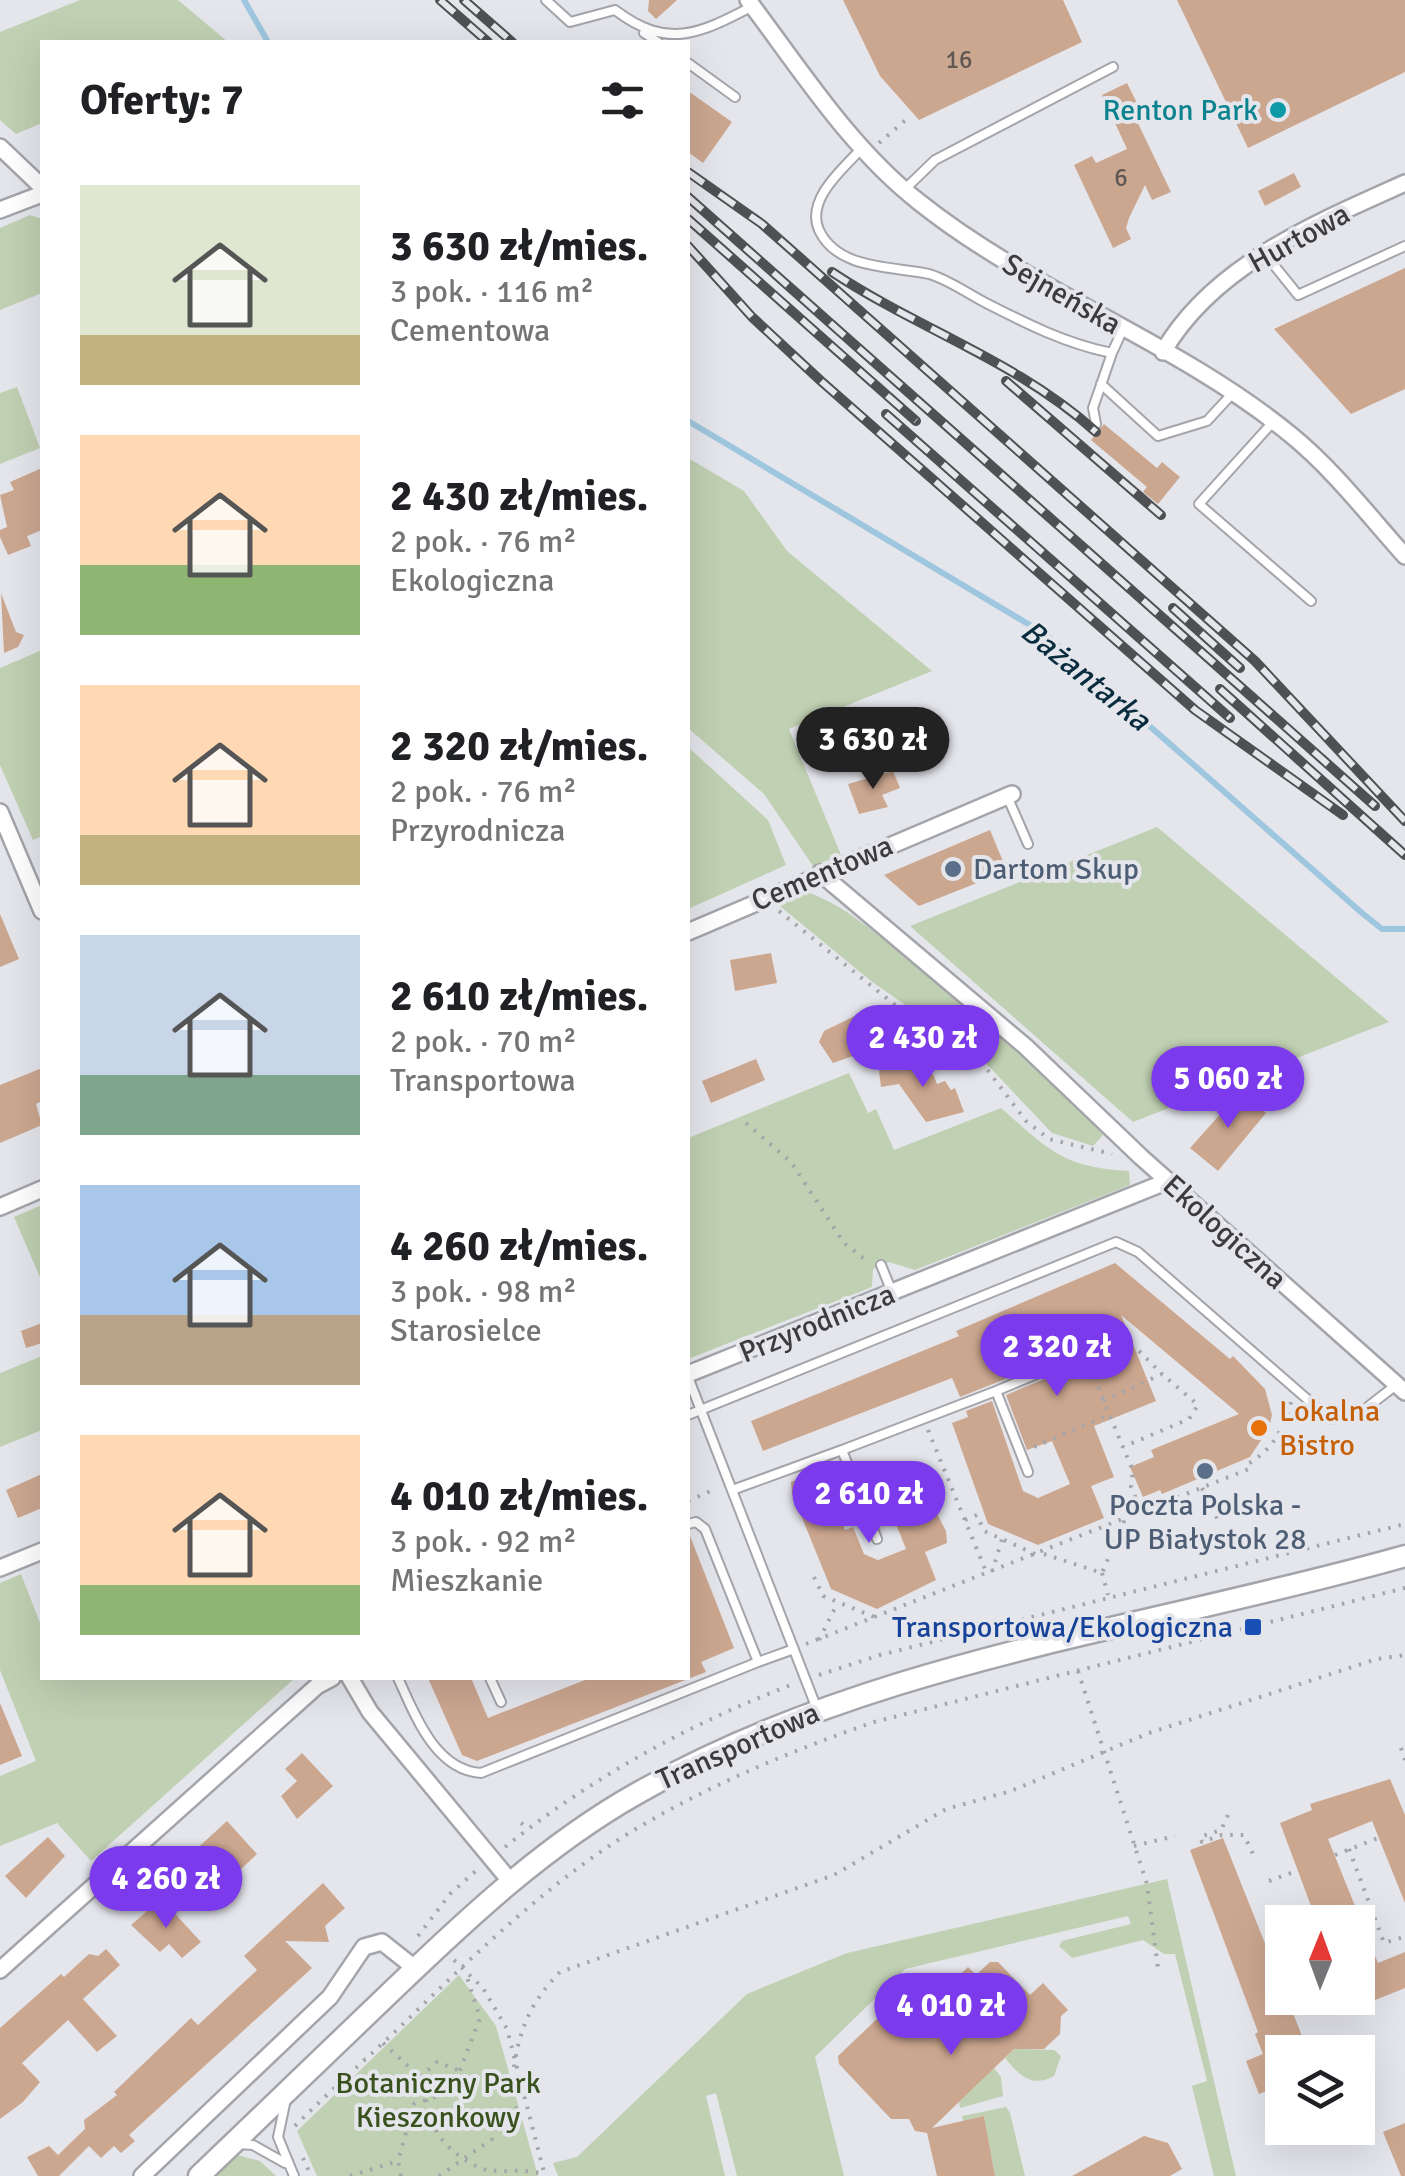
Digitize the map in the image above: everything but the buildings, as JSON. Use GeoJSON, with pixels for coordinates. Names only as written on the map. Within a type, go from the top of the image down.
{"type":"FeatureCollection","features":[{"type":"Feature","properties":{"kind":"street","name":"Sejneńska"},"geometry":{"type":"LineString","coordinates":[[750,3],[865,150],[904,189],[985,250],[1164,352],[1293,436],[1405,556]]}},
{"type":"Feature","properties":{"kind":"street"},"geometry":{"type":"LineString","coordinates":[[0,147],[40,188]]}},
{"type":"Feature","properties":{"kind":"street","name":"Hurtowa"},"geometry":{"type":"LineString","coordinates":[[1164,352],[1211,296],[1264,253],[1403,188]]}},
{"type":"Feature","properties":{"kind":"street"},"geometry":{"type":"LineString","coordinates":[[0,210],[40,191]]}},
{"type":"Feature","properties":{"kind":"street","name":"Cementowa"},"geometry":{"type":"LineString","coordinates":[[690,931],[762,897],[1010,795]]}},
{"type":"Feature","properties":{"kind":"street"},"geometry":{"type":"LineString","coordinates":[[0,812],[40,906]]}},
{"type":"Feature","properties":{"kind":"street","name":"Ekologiczna"},"geometry":{"type":"LineString","coordinates":[[820,874],[1026,1047],[1168,1181],[1400,1388]]}},
{"type":"Feature","properties":{"kind":"street","name":"Przyrodnicza"},"geometry":{"type":"LineString","coordinates":[[690,1374],[1168,1181]]}},
{"type":"Feature","properties":{"kind":"street"},"geometry":{"type":"LineString","coordinates":[[0,1206],[40,1190]]}},
{"type":"Feature","properties":{"kind":"street"},"geometry":{"type":"LineString","coordinates":[[0,1568],[40,1552]]}},
{"type":"Feature","properties":{"kind":"street","name":"Transportowa"},"geometry":{"type":"LineString","coordinates":[[199,2176],[288,2090],[408,1962],[441,1944],[511,1882],[632,1796],[759,1732],[897,1683],[1405,1556]]}},
{"type":"Feature","properties":{"kind":"street"},"geometry":{"type":"LineString","coordinates":[[0,1970],[328,1680]]}},
{"type":"Feature","properties":{"kind":"street"},"geometry":{"type":"LineString","coordinates":[[351,1680],[370,1712],[511,1882]]}},
{"type":"Feature","properties":{"kind":"street"},"geometry":{"type":"LineString","coordinates":[[142,2176],[330,1997],[364,1947],[382,1942],[408,1962]]}},
{"type":"Feature","properties":{"kind":"lane"},"geometry":{"type":"LineString","coordinates":[[546,0],[570,22],[615,10]]}},
{"type":"Feature","properties":{"kind":"lane"},"geometry":{"type":"LineString","coordinates":[[606,0],[655,40]]}},
{"type":"Feature","properties":{"kind":"lane"},"geometry":{"type":"LineString","coordinates":[[641,30],[676,34],[703,31],[750,3]]}},
{"type":"Feature","properties":{"kind":"lane"},"geometry":{"type":"LineString","coordinates":[[690,64],[735,97]]}},
{"type":"Feature","properties":{"kind":"lane"},"geometry":{"type":"LineString","coordinates":[[904,189],[935,160],[1114,67]]}},
{"type":"Feature","properties":{"kind":"lane"},"geometry":{"type":"LineString","coordinates":[[865,150],[830,184],[816,208],[819,230],[829,242],[865,267],[931,274],[1034,328],[1112,352]]}},
{"type":"Feature","properties":{"kind":"lane"},"geometry":{"type":"LineString","coordinates":[[1264,253],[1298,294],[1405,246]]}},
{"type":"Feature","properties":{"kind":"lane"},"geometry":{"type":"LineString","coordinates":[[1096,424],[1093,408],[1123,329]]}},
{"type":"Feature","properties":{"kind":"lane"},"geometry":{"type":"LineString","coordinates":[[1101,384],[1158,436],[1207,421],[1232,394]]}},
{"type":"Feature","properties":{"kind":"lane"},"geometry":{"type":"LineString","coordinates":[[1273,422],[1199,504],[1311,601]]}},
{"type":"Feature","properties":{"kind":"lane"},"geometry":{"type":"LineString","coordinates":[[1010,795],[1028,844]]}},
{"type":"Feature","properties":{"kind":"lane"},"geometry":{"type":"LineString","coordinates":[[690,1414],[1116,1242],[1138,1252],[1330,1419],[1360,1413],[1400,1388]]}},
{"type":"Feature","properties":{"kind":"lane"},"geometry":{"type":"LineString","coordinates":[[881,1266],[892,1292]]}},
{"type":"Feature","properties":{"kind":"lane"},"geometry":{"type":"LineString","coordinates":[[733,1486],[842,1450],[1104,1346]]}},
{"type":"Feature","properties":{"kind":"lane"},"geometry":{"type":"LineString","coordinates":[[690,1380],[817,1709]]}},
{"type":"Feature","properties":{"kind":"lane"},"geometry":{"type":"LineString","coordinates":[[996,1391],[1028,1472]]}},
{"type":"Feature","properties":{"kind":"lane"},"geometry":{"type":"LineString","coordinates":[[842,1450],[877,1539]]}},
{"type":"Feature","properties":{"kind":"lane"},"geometry":{"type":"LineString","coordinates":[[690,1524],[696,1522],[705,1530],[758,1662]]}},
{"type":"Feature","properties":{"kind":"lane"},"geometry":{"type":"LineString","coordinates":[[399,1680],[420,1727],[455,1768],[481,1773],[794,1648]]}},
{"type":"Feature","properties":{"kind":"lane"},"geometry":{"type":"LineString","coordinates":[[491,1680],[500,1702]]}},
{"type":"Feature","properties":{"kind":"lane"},"geometry":{"type":"LineString","coordinates":[[288,2090],[278,2136],[294,2176]]}},
{"type":"Feature","properties":{"kind":"lane"},"geometry":{"type":"LineString","coordinates":[[232,2144],[253,2145],[288,2165]]}},
{"type":"Feature","properties":{"kind":"path"},"geometry":{"type":"LineString","coordinates":[[865,150],[908,118]]}},
{"type":"Feature","properties":{"kind":"path"},"geometry":{"type":"LineString","coordinates":[[762,897],[900,1010],[970,1054],[1002,1086],[1026,1121],[1050,1138],[1142,1157]]}},
{"type":"Feature","properties":{"kind":"path"},"geometry":{"type":"LineString","coordinates":[[746,1123],[791,1162],[844,1243],[881,1266]]}},
{"type":"Feature","properties":{"kind":"path"},"geometry":{"type":"LineString","coordinates":[[1122,1447],[1188,1419],[1198,1405],[1139,1350]]}},
{"type":"Feature","properties":{"kind":"path"},"geometry":{"type":"LineString","coordinates":[[1084,1354],[1122,1447],[1142,1512]]}},
{"type":"Feature","properties":{"kind":"path"},"geometry":{"type":"LineString","coordinates":[[1103,1400],[1162,1374]]}},
{"type":"Feature","properties":{"kind":"path"},"geometry":{"type":"LineString","coordinates":[[794,1648],[1249,1469],[1248,1464],[1264,1454],[1282,1430],[1295,1388]]}},
{"type":"Feature","properties":{"kind":"path"},"geometry":{"type":"LineString","coordinates":[[1021,1453],[1109,1414]]}},
{"type":"Feature","properties":{"kind":"path"},"geometry":{"type":"LineString","coordinates":[[923,1418],[990,1573]]}},
{"type":"Feature","properties":{"kind":"path"},"geometry":{"type":"LineString","coordinates":[[690,1500],[733,1486]]}},
{"type":"Feature","properties":{"kind":"path"},"geometry":{"type":"LineString","coordinates":[[1202,1488],[1218,1520]]}},
{"type":"Feature","properties":{"kind":"path"},"geometry":{"type":"LineString","coordinates":[[965,1520],[978,1515],[984,1531],[1036,1554],[1054,1554],[1102,1573]]}},
{"type":"Feature","properties":{"kind":"path"},"geometry":{"type":"LineString","coordinates":[[1108,1595],[1102,1573],[1125,1518]]}},
{"type":"Feature","properties":{"kind":"path"},"geometry":{"type":"LineString","coordinates":[[408,1962],[450,1894],[490,1858],[570,1799],[637,1757],[708,1720],[806,1680],[898,1651],[1405,1524]]}},
{"type":"Feature","properties":{"kind":"path"},"geometry":{"type":"LineString","coordinates":[[990,1573],[1002,1538]]}},
{"type":"Feature","properties":{"kind":"path"},"geometry":{"type":"LineString","coordinates":[[814,1577],[823,1596],[877,1618]]}},
{"type":"Feature","properties":{"kind":"path"},"geometry":{"type":"LineString","coordinates":[[292,2138],[296,2125],[460,1968],[561,1880],[626,1835],[712,1788],[874,1722],[1405,1588]]}},
{"type":"Feature","properties":{"kind":"path"},"geometry":{"type":"LineString","coordinates":[[819,1640],[838,1603]]}},
{"type":"Feature","properties":{"kind":"path"},"geometry":{"type":"LineString","coordinates":[[514,2067],[519,2032],[535,1998],[560,1972],[834,1875],[946,1808],[1012,1791],[1104,1752],[1326,1674],[1405,1655]]}},
{"type":"Feature","properties":{"kind":"path"},"geometry":{"type":"LineString","coordinates":[[1078,1671],[1147,1884],[1158,1968]]}},
{"type":"Feature","properties":{"kind":"path"},"geometry":{"type":"LineString","coordinates":[[1401,1748],[1405,1760]]}},
{"type":"Feature","properties":{"kind":"path"},"geometry":{"type":"LineString","coordinates":[[1228,1816],[1220,1830],[1200,1837],[1202,1842],[1222,1835],[1244,1835],[1253,1854],[1260,1856]]}},
{"type":"Feature","properties":{"kind":"path"},"geometry":{"type":"LineString","coordinates":[[1134,1846],[1176,1836]]}},
{"type":"Feature","properties":{"kind":"path"},"geometry":{"type":"LineString","coordinates":[[1334,1855],[1378,1838]]}},
{"type":"Feature","properties":{"kind":"path"},"geometry":{"type":"LineString","coordinates":[[1349,1849],[1384,1944],[1404,1936]]}},
{"type":"Feature","properties":{"kind":"path"},"geometry":{"type":"LineString","coordinates":[[1269,1881],[1299,1870]]}},
{"type":"Feature","properties":{"kind":"path"},"geometry":{"type":"LineString","coordinates":[[441,1944],[496,2004],[508,2029],[514,2067],[545,2175]]}},
{"type":"Feature","properties":{"kind":"path"},"geometry":{"type":"LineString","coordinates":[[401,2176],[398,2160],[414,2104],[452,2092],[480,2018],[466,1974]]}},
{"type":"Feature","properties":{"kind":"path"},"geometry":{"type":"LineString","coordinates":[[384,2042],[420,2077],[429,2112],[424,2122],[428,2129],[436,2130]]}},
{"type":"Feature","properties":{"kind":"path"},"geometry":{"type":"LineString","coordinates":[[420,2077],[437,2062],[460,2070]]}},
{"type":"Feature","properties":{"kind":"path"},"geometry":{"type":"LineString","coordinates":[[438,2176],[492,2139],[498,2121],[524,2102]]}},
{"type":"Feature","properties":{"kind":"path"},"geometry":{"type":"LineString","coordinates":[[429,2112],[443,2117],[436,2130]]}},
{"type":"Feature","properties":{"kind":"path"},"geometry":{"type":"LineString","coordinates":[[436,2130],[442,2144],[488,2170],[518,2167],[545,2175]]}},
{"type":"Feature","properties":{"kind":"path"},"geometry":{"type":"LineString","coordinates":[[301,2155],[311,2176]]}},
{"type":"Feature","properties":{"kind":"path"},"geometry":{"type":"LineString","coordinates":[[350,2176],[398,2160]]}},
{"type":"Feature","properties":{"kind":"green space"},"geometry":{"type":"Polygon","coordinates":[[[80,0],[178,0],[226,40],[40,40],[40,124],[16,134],[0,120],[0,32],[80,0]]]}},
{"type":"Feature","properties":{"kind":"green space"},"geometry":{"type":"Polygon","coordinates":[[[30,215],[40,218],[40,294],[0,310],[0,228],[30,215]]]}},
{"type":"Feature","properties":{"kind":"green space"},"geometry":{"type":"Polygon","coordinates":[[[17,387],[40,448],[0,464],[0,393],[17,387]]]}},
{"type":"Feature","properties":{"kind":"green space"},"geometry":{"type":"Polygon","coordinates":[[[690,459],[744,491],[787,551],[932,671],[789,729],[841,855],[813,866],[764,794],[690,730],[690,459]]]}},
{"type":"Feature","properties":{"kind":"green space"},"geometry":{"type":"Polygon","coordinates":[[[40,651],[40,837],[33,840],[0,765],[0,668],[40,651]]]}},
{"type":"Feature","properties":{"kind":"green space"},"geometry":{"type":"Polygon","coordinates":[[[690,749],[768,820],[786,865],[690,908],[690,749]]]}},
{"type":"Feature","properties":{"kind":"green space"},"geometry":{"type":"Polygon","coordinates":[[[1157,827],[1389,1022],[1133,1122],[910,926],[1157,827]]]}},
{"type":"Feature","properties":{"kind":"green space"},"geometry":{"type":"Polygon","coordinates":[[[801,890],[847,912],[888,943],[1012,1047],[1103,1135],[1093,1146],[1052,1133],[981,1058],[871,981],[775,902],[801,890]]]}},
{"type":"Feature","properties":{"kind":"green space"},"geometry":{"type":"Polygon","coordinates":[[[849,1073],[868,1113],[876,1109],[894,1150],[1001,1108],[1032,1135],[1072,1161],[1129,1171],[1130,1185],[915,1270],[889,1262],[873,1269],[872,1287],[690,1358],[690,1137],[849,1073]]]}},
{"type":"Feature","properties":{"kind":"green space"},"geometry":{"type":"Polygon","coordinates":[[[40,1206],[40,1277],[14,1217],[40,1206]]]}},
{"type":"Feature","properties":{"kind":"green space"},"geometry":{"type":"Polygon","coordinates":[[[40,1357],[40,1431],[0,1447],[0,1373],[40,1357]]]}},
{"type":"Feature","properties":{"kind":"green space"},"geometry":{"type":"Polygon","coordinates":[[[21,1574],[40,1623],[40,1680],[293,1680],[91,1861],[57,1823],[0,1846],[0,1776],[36,1761],[0,1670],[0,1583],[21,1574]]]}},
{"type":"Feature","properties":{"kind":"green space"},"geometry":{"type":"Polygon","coordinates":[[[1167,1879],[1236,2176],[1214,2176],[1192,2086],[1207,2081],[1175,1954],[1164,1954],[1143,1940],[1072,1958],[1059,1946],[1062,1941],[1131,1924],[1128,1916],[905,1969],[815,2057],[844,2176],[737,2176],[716,2093],[706,2096],[725,2176],[558,2176],[553,2163],[577,2157],[747,1994],[847,1953],[1167,1879]]]}},
{"type":"Feature","properties":{"kind":"green space","name":"Botaniczny Park Kieszonkowy"},"geometry":{"type":"Polygon","coordinates":[[[459,1975],[496,2026],[538,2176],[317,2176],[297,2131],[459,1975]]]}},
{"type":"Feature","properties":{"kind":"green space"},"geometry":{"type":"Polygon","coordinates":[[[1020,2043],[1026,2049],[1054,2050],[1061,2056],[1054,2076],[1039,2081],[1016,2070],[1005,2058],[1020,2043]]]}},
{"type":"Feature","properties":{"kind":"green space"},"geometry":{"type":"Polygon","coordinates":[[[994,2068],[1001,2077],[1003,2096],[960,2108],[959,2102],[994,2068]]]}},
{"type":"Feature","properties":{"kind":"green space"},"geometry":{"type":"Polygon","coordinates":[[[1006,2107],[1025,2176],[995,2176],[984,2116],[963,2121],[962,2116],[1006,2107]]]}},
{"type":"Feature","properties":{"kind":"green space"},"geometry":{"type":"Polygon","coordinates":[[[237,2155],[260,2161],[276,2176],[216,2176],[237,2155]]]}},
{"type":"Feature","properties":{"kind":"waterway","name":"Bażantarka"},"geometry":{"type":"LineString","coordinates":[[244,0],[267,40]]}},
{"type":"Feature","properties":{"kind":"waterway","name":"Bażantarka"},"geometry":{"type":"LineString","coordinates":[[690,422],[1045,634],[1362,913],[1382,929],[1405,929]]}},
{"type":"Feature","properties":{"kind":"railway"},"geometry":{"type":"LineString","coordinates":[[440,0],[486,40]]}},
{"type":"Feature","properties":{"kind":"railway"},"geometry":{"type":"LineString","coordinates":[[464,0],[510,40]]}},
{"type":"Feature","properties":{"kind":"railway"},"geometry":{"type":"LineString","coordinates":[[690,173],[762,224],[1255,661],[1405,821]]}},
{"type":"Feature","properties":{"kind":"railway"},"geometry":{"type":"LineString","coordinates":[[690,199],[1375,806]]}},
{"type":"Feature","properties":{"kind":"railway"},"geometry":{"type":"LineString","coordinates":[[690,221],[916,421]]}},
{"type":"Feature","properties":{"kind":"railway"},"geometry":{"type":"LineString","coordinates":[[690,248],[752,317],[821,381],[1195,710],[1343,815]]}},
{"type":"Feature","properties":{"kind":"railway"},"geometry":{"type":"LineString","coordinates":[[832,272],[1034,385],[1096,432]]}},
{"type":"Feature","properties":{"kind":"railway"},"geometry":{"type":"LineString","coordinates":[[1006,381],[1161,515]]}},
{"type":"Feature","properties":{"kind":"railway"},"geometry":{"type":"LineString","coordinates":[[886,414],[1230,718]]}},
{"type":"Feature","properties":{"kind":"railway"},"geometry":{"type":"LineString","coordinates":[[1173,608],[1240,668]]}},
{"type":"Feature","properties":{"kind":"railway"},"geometry":{"type":"LineString","coordinates":[[1220,689],[1405,855]]}},
{"type":"Feature","properties":{"kind":"place","name":"Renton Park"},"geometry":{"type":"Point","coordinates":[1278,110]}},
{"type":"Feature","properties":{"kind":"place","name":"Dartom Skup"},"geometry":{"type":"Point","coordinates":[953,869]}},
{"type":"Feature","properties":{"kind":"place","name":"Lokalna Bistro"},"geometry":{"type":"Point","coordinates":[1259,1428]}},
{"type":"Feature","properties":{"kind":"place","name":"Poczta Polska - UP Białystok 28"},"geometry":{"type":"Point","coordinates":[1205,1471]}},
{"type":"Feature","properties":{"kind":"place","name":"Transportowa/Ekologiczna"},"geometry":{"type":"Point","coordinates":[1253,1627]}}]}
